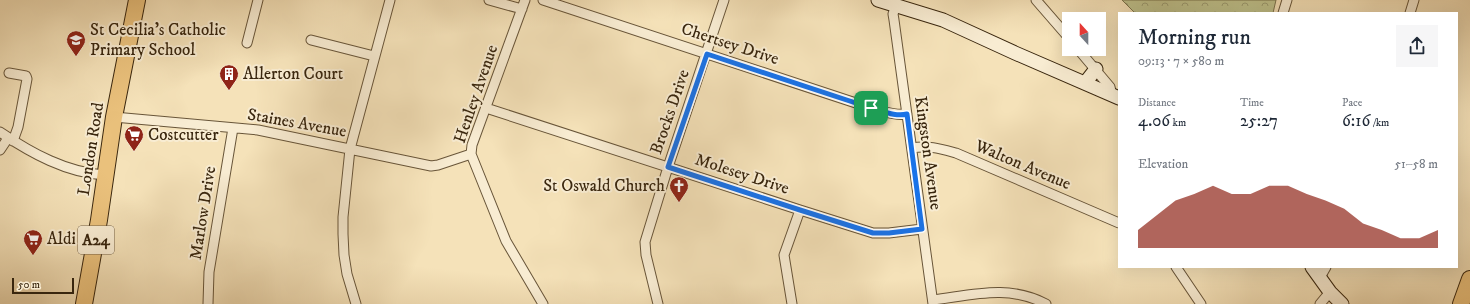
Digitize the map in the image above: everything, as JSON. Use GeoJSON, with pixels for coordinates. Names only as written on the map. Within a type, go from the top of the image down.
{"type":"FeatureCollection","features":[{"type":"Feature","properties":{"kind":"highway","name":"London Road"},"geometry":{"type":"LineString","coordinates":[[84,304],[114,117],[137,0]]}},
{"type":"Feature","properties":{"kind":"highway"},"geometry":{"type":"LineString","coordinates":[[1461,304],[1470,279]]}},
{"type":"Feature","properties":{"kind":"street"},"geometry":{"type":"LineString","coordinates":[[247,43],[258,0]]}},
{"type":"Feature","properties":{"kind":"street"},"geometry":{"type":"LineString","coordinates":[[356,304],[347,274],[343,234],[343,217],[350,149],[390,0]]}},
{"type":"Feature","properties":{"kind":"street"},"geometry":{"type":"LineString","coordinates":[[489,0],[523,4]]}},
{"type":"Feature","properties":{"kind":"street","name":"Chertsey Drive"},"geometry":{"type":"LineString","coordinates":[[544,0],[871,108],[893,114],[907,114]]}},
{"type":"Feature","properties":{"kind":"street","name":"Brocks Drive"},"geometry":{"type":"LineString","coordinates":[[658,304],[646,255],[645,242],[668,167],[724,0]]}},
{"type":"Feature","properties":{"kind":"street"},"geometry":{"type":"LineString","coordinates":[[878,0],[943,20],[1116,96]]}},
{"type":"Feature","properties":{"kind":"street"},"geometry":{"type":"LineString","coordinates":[[1036,0],[1062,30]]}},
{"type":"Feature","properties":{"kind":"street"},"geometry":{"type":"LineString","coordinates":[[1282,12],[1287,0]]}},
{"type":"Feature","properties":{"kind":"street"},"geometry":{"type":"LineString","coordinates":[[1410,12],[1414,0]]}},
{"type":"Feature","properties":{"kind":"street","name":"Henley Avenue"},"geometry":{"type":"LineString","coordinates":[[523,4],[472,145],[471,154],[503,235],[543,304]]}},
{"type":"Feature","properties":{"kind":"street","name":"Kingston Avenue"},"geometry":{"type":"LineString","coordinates":[[896,5],[894,20],[933,302]]}},
{"type":"Feature","properties":{"kind":"street"},"geometry":{"type":"LineString","coordinates":[[311,40],[374,56]]}},
{"type":"Feature","properties":{"kind":"street"},"geometry":{"type":"LineString","coordinates":[[1084,56],[1116,96]]}},
{"type":"Feature","properties":{"kind":"street"},"geometry":{"type":"LineString","coordinates":[[1085,83],[1096,70]]}},
{"type":"Feature","properties":{"kind":"street"},"geometry":{"type":"LineString","coordinates":[[0,150],[11,140],[18,127],[27,79],[26,76],[9,73]]}},
{"type":"Feature","properties":{"kind":"street","name":"Molesey Drive"},"geometry":{"type":"LineString","coordinates":[[486,108],[873,233],[889,233],[922,229]]}},
{"type":"Feature","properties":{"kind":"street","name":"Staines Avenue"},"geometry":{"type":"LineString","coordinates":[[114,117],[267,132],[431,166],[471,154]]}},
{"type":"Feature","properties":{"kind":"street","name":"Marlow Drive"},"geometry":{"type":"LineString","coordinates":[[208,304],[209,272],[233,128]]}},
{"type":"Feature","properties":{"kind":"street"},"geometry":{"type":"LineString","coordinates":[[0,132],[11,140],[45,158],[74,170],[105,175]]}},
{"type":"Feature","properties":{"kind":"street","name":"Walton Avenue"},"geometry":{"type":"LineString","coordinates":[[912,148],[923,146],[936,147],[956,153],[1118,222]]}},
{"type":"Feature","properties":{"kind":"street"},"geometry":{"type":"LineString","coordinates":[[792,304],[784,255],[800,210]]}},
{"type":"Feature","properties":{"kind":"street"},"geometry":{"type":"LineString","coordinates":[[1177,268],[1201,304]]}},
{"type":"Feature","properties":{"kind":"street"},"geometry":{"type":"LineString","coordinates":[[1319,270],[1330,292],[1342,304]]}},
{"type":"Feature","properties":{"kind":"street"},"geometry":{"type":"LineString","coordinates":[[933,302],[994,292],[1006,292],[1035,298],[1046,304]]}},
{"type":"Feature","properties":{"kind":"street"},"geometry":{"type":"LineString","coordinates":[[1320,304],[1330,292]]}},
{"type":"Feature","properties":{"kind":"green space"},"geometry":{"type":"Polygon","coordinates":[[[1122,0],[1276,0],[1273,12],[1134,12],[1122,0]]]}},
{"type":"Feature","properties":{"kind":"place","name":"St Cecilia's Catholic Primary School"},"geometry":{"type":"Point","coordinates":[76,57]}},
{"type":"Feature","properties":{"kind":"place","name":"Allerton Court"},"geometry":{"type":"Point","coordinates":[229,91]}},
{"type":"Feature","properties":{"kind":"place","name":"Costcutter"},"geometry":{"type":"Point","coordinates":[134,152]}},
{"type":"Feature","properties":{"kind":"place","name":"St Oswald Church"},"geometry":{"type":"Point","coordinates":[679,203]}},
{"type":"Feature","properties":{"kind":"place","name":"Aldi"},"geometry":{"type":"Point","coordinates":[33,256]}},
{"type":"Feature","properties":{"kind":"route"},"geometry":{"type":"LineString","coordinates":[[707,54],[871,108],[893,114],[907,114],[922,229],[880,234],[873,233],[668,167],[707,54]]}}]}
